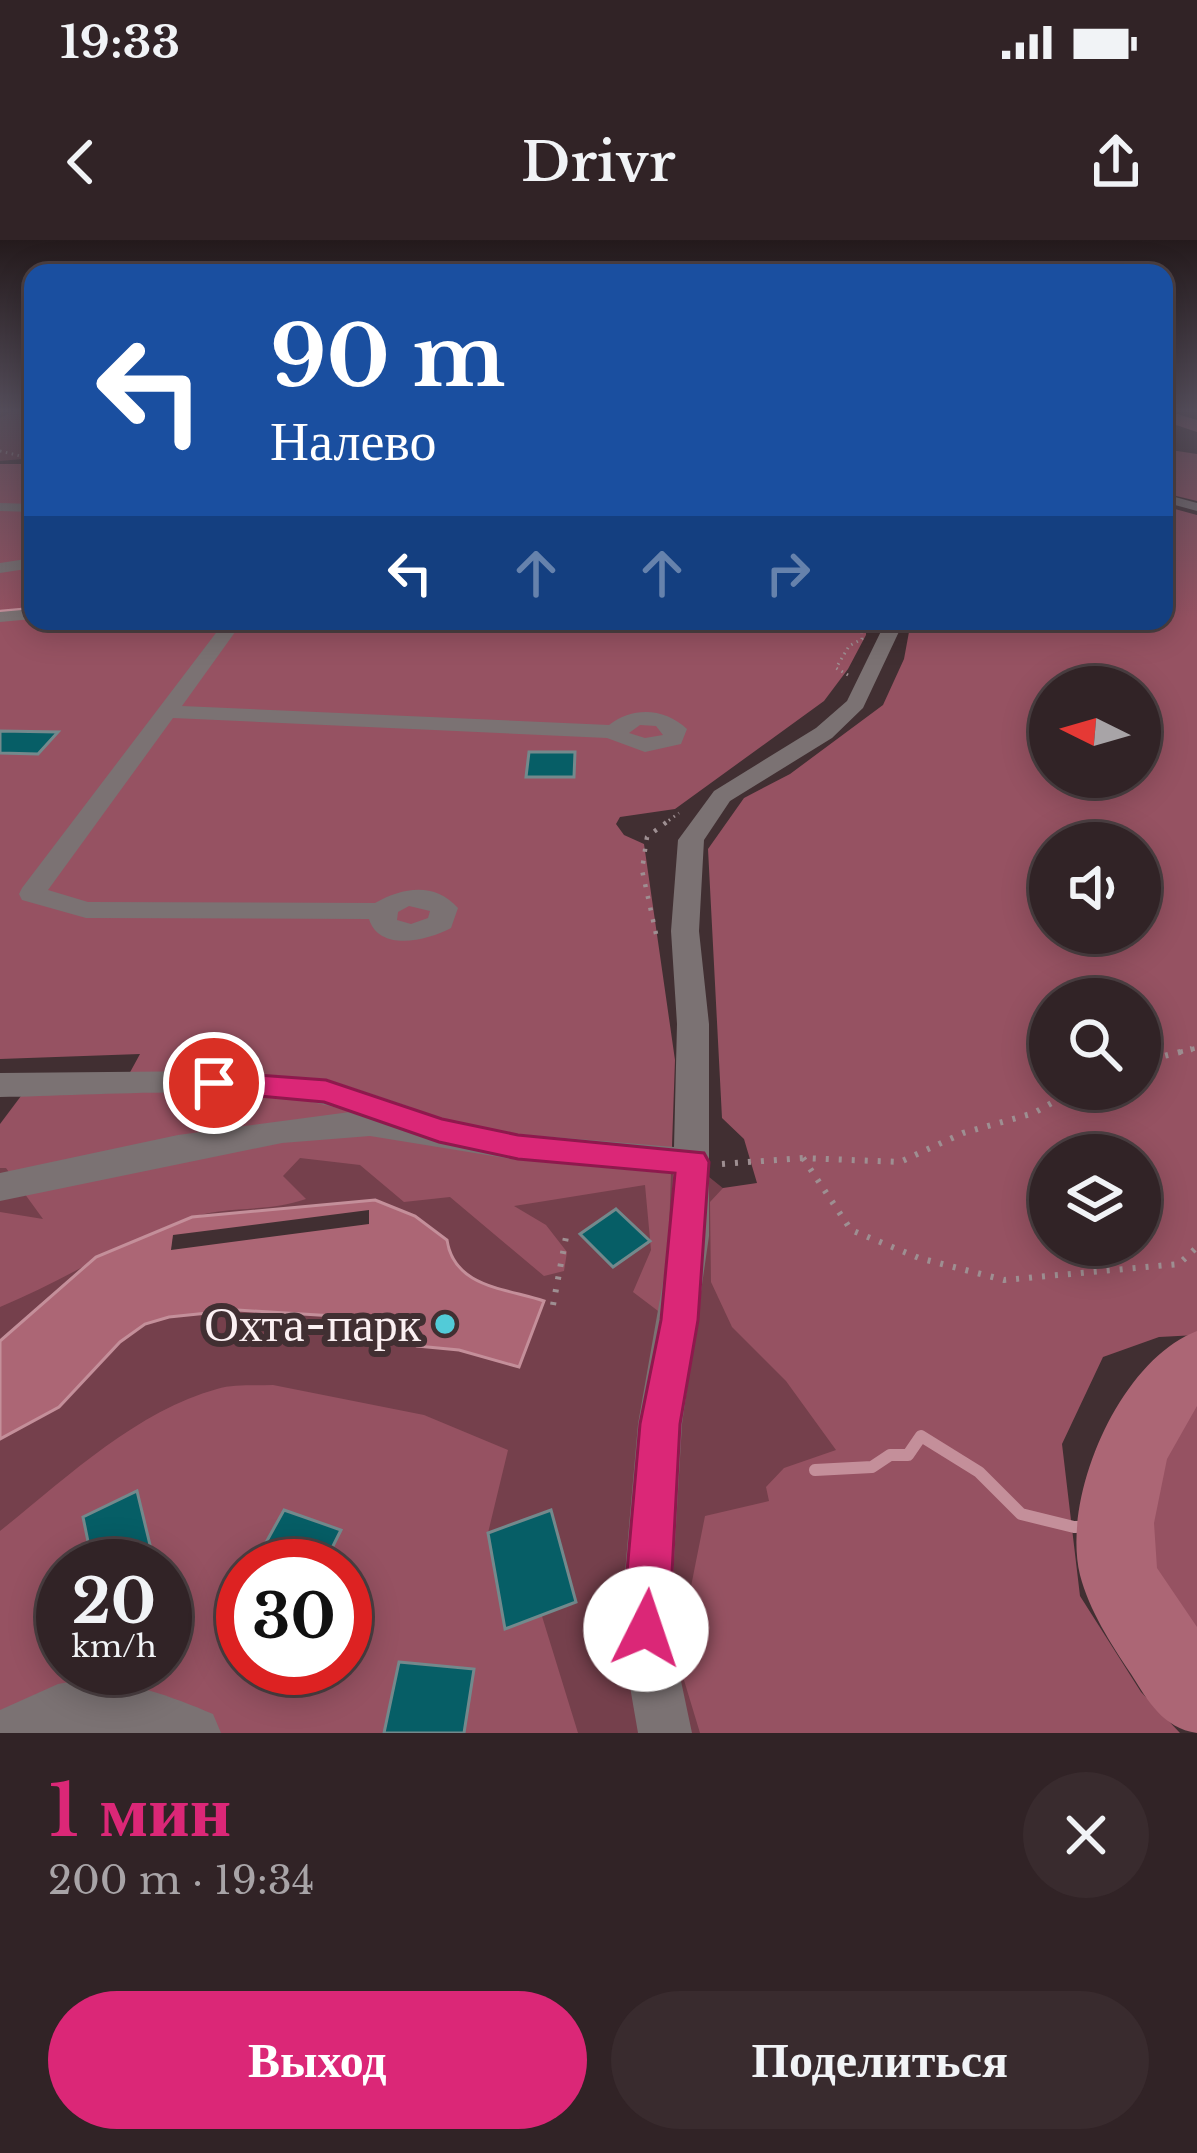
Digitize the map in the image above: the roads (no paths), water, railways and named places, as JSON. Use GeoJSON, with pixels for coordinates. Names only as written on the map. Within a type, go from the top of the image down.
{"type":"FeatureCollection","features":[{"type":"Feature","properties":{"kind":"street"},"geometry":{"type":"LineString","coordinates":[[227,630],[32,894],[86,910],[384,911]]}},
{"type":"Feature","properties":{"kind":"street"},"geometry":{"type":"LineString","coordinates":[[665,1733],[646,1629],[660,1424],[680,1320],[693,1162],[693,1024],[685,931],[691,840],[722,796],[824,734],[856,704],[891,630]]}},
{"type":"Feature","properties":{"kind":"street"},"geometry":{"type":"LineString","coordinates":[[169,712],[618,732]]}},
{"type":"Feature","properties":{"kind":"street"},"geometry":{"type":"LineString","coordinates":[[0,1085],[214,1083],[326,1091],[439,1130]]}},
{"type":"Feature","properties":{"kind":"street"},"geometry":{"type":"LineString","coordinates":[[0,1187],[282,1130],[370,1123],[439,1130],[518,1147],[693,1162]]}},
{"type":"Feature","properties":{"kind":"street"},"geometry":{"type":"LineString","coordinates":[[13,1733],[41,1713],[90,1702],[194,1733]]}},
{"type":"Feature","properties":{"kind":"waterway"},"geometry":{"type":"LineString","coordinates":[[0,612],[24,610]]}},
{"type":"Feature","properties":{"kind":"waterway"},"geometry":{"type":"LineString","coordinates":[[1197,1362],[1178,1377],[1144,1428],[1122,1491],[1115,1553],[1120,1578],[1133,1603],[1197,1693]]}},
{"type":"Feature","properties":{"kind":"waterway"},"geometry":{"type":"LineString","coordinates":[[815,1470],[872,1467],[890,1455],[908,1455],[921,1436],[979,1472],[1021,1514],[1074,1527],[1116,1526]]}},
{"type":"Feature","properties":{"kind":"place","name":"Охта-парк"},"geometry":{"type":"Point","coordinates":[445,1324]}}]}
